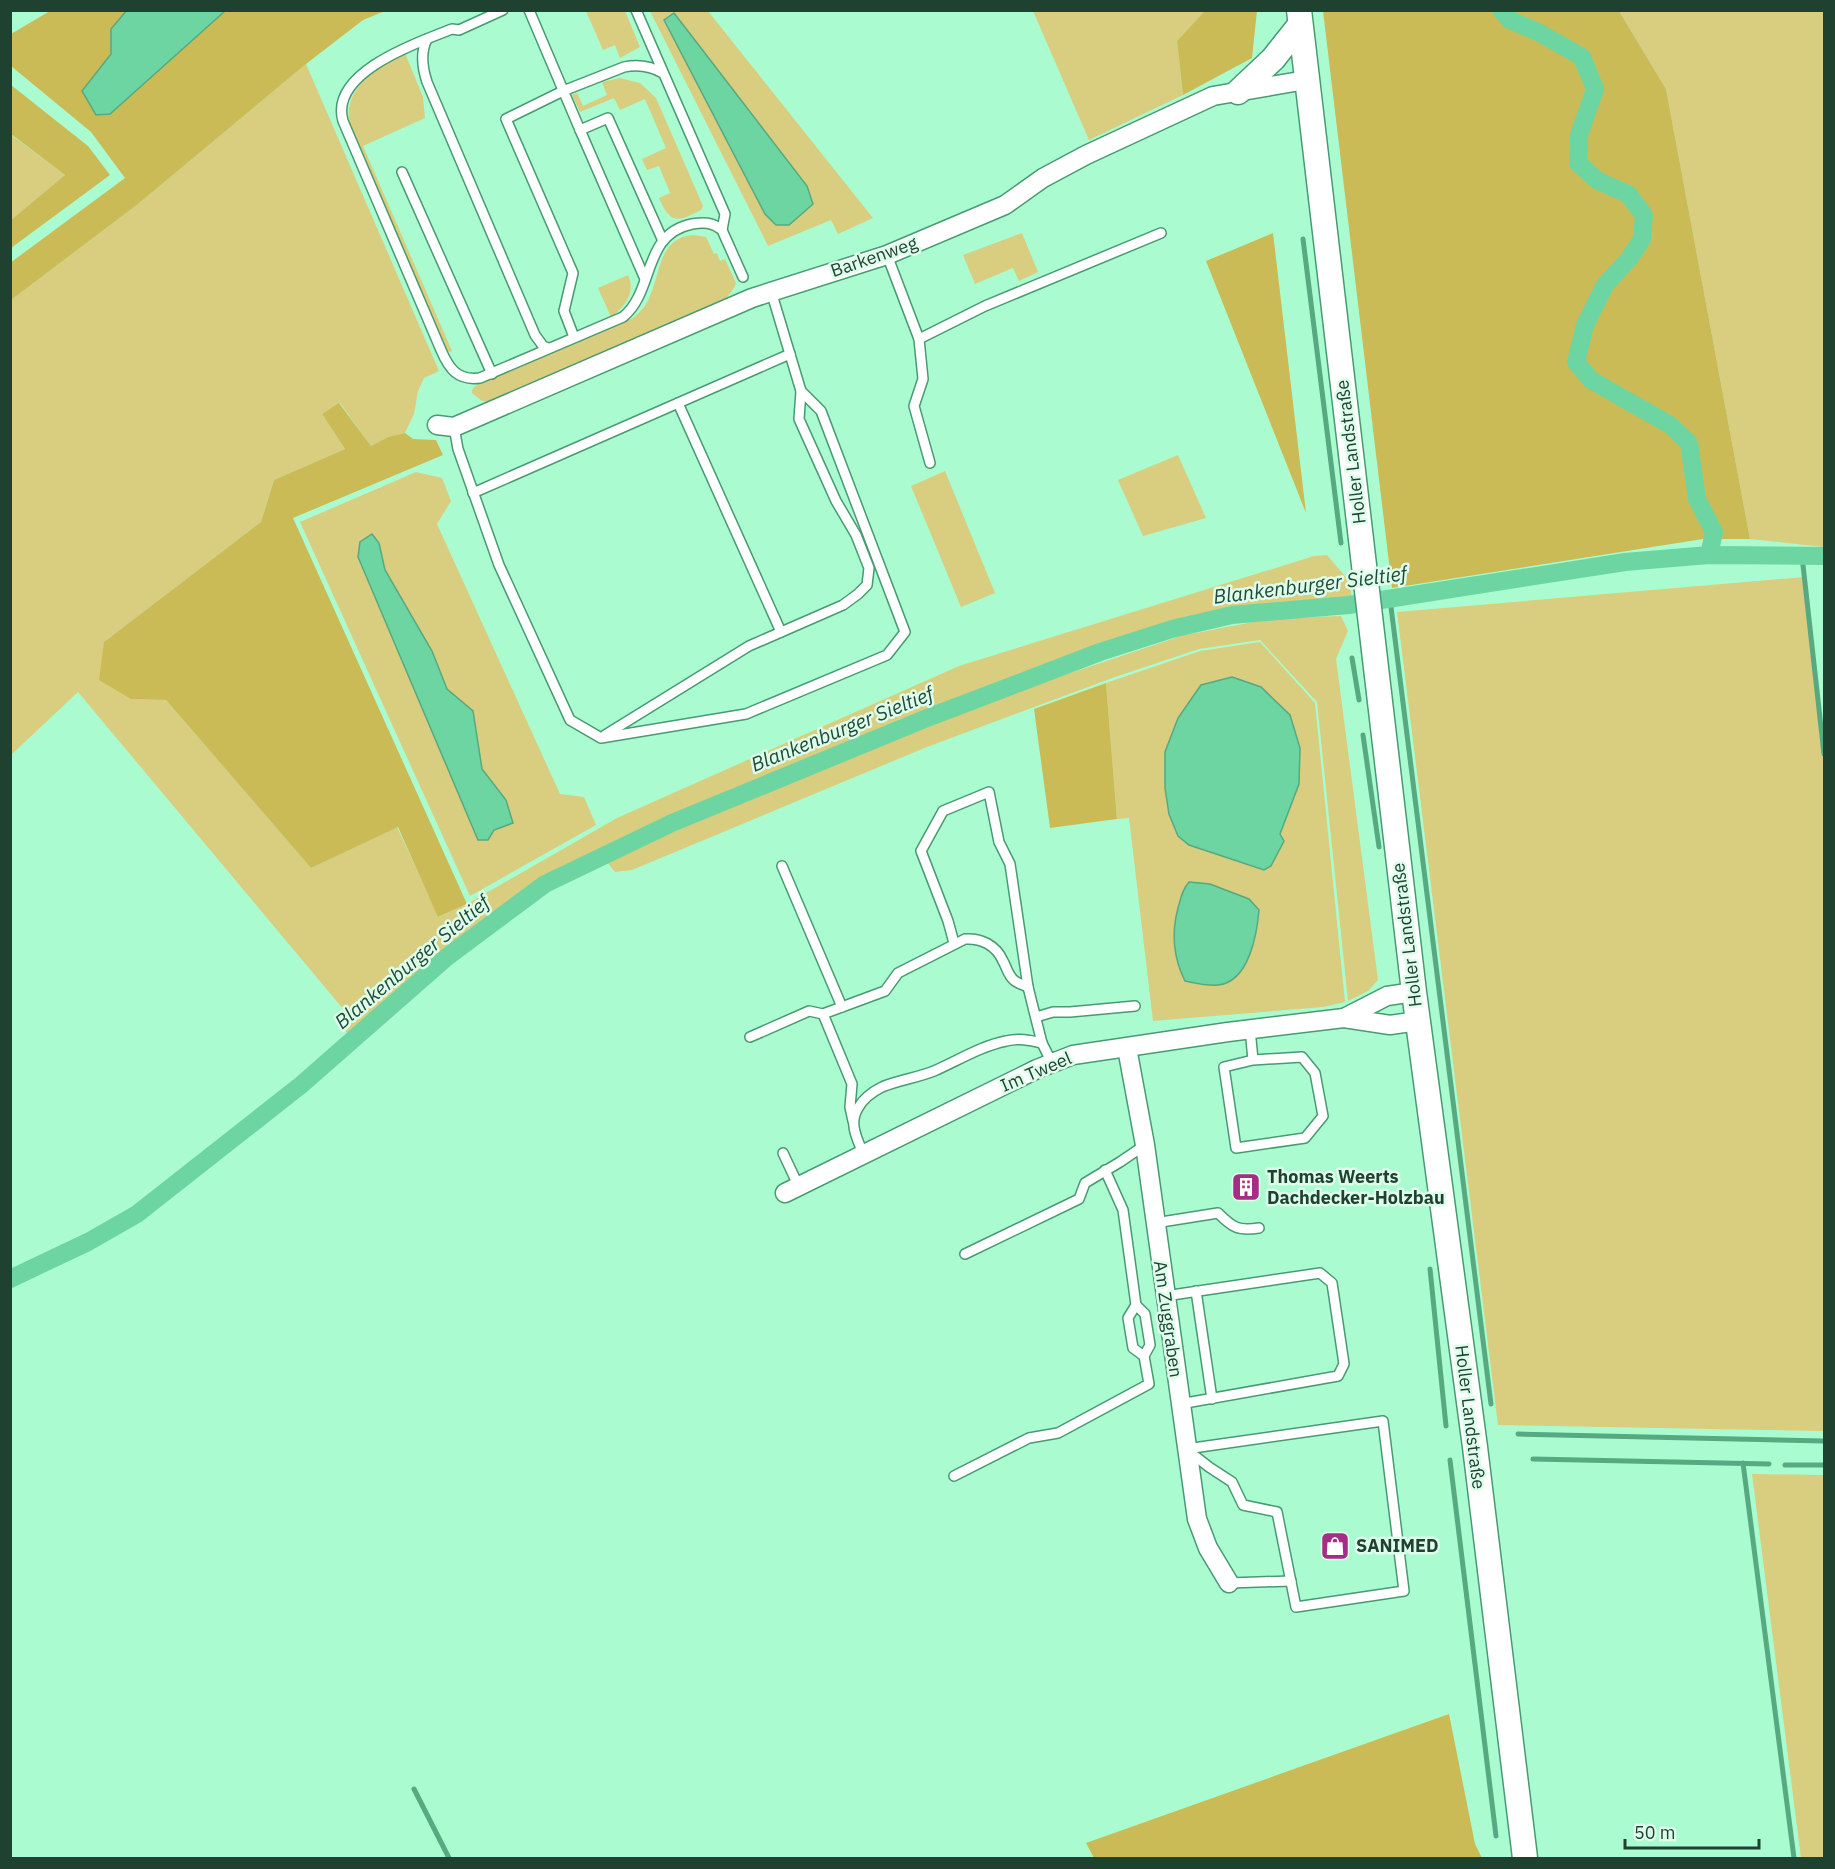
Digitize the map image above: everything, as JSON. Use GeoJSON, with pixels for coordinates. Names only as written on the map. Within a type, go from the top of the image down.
{"type":"FeatureCollection","features":[{"type":"Feature","properties":{"kind":"main road","name":"Holler Landstraße"},"geometry":{"type":"LineString","coordinates":[[1300,17],[1414,992],[1475,1447],[1525,1858]]}},
{"type":"Feature","properties":{"kind":"main road"},"geometry":{"type":"LineString","coordinates":[[1238,92],[1274,59],[1300,17]]}},
{"type":"Feature","properties":{"kind":"street","name":"Barkenweg"},"geometry":{"type":"LineString","coordinates":[[446,426],[771,291],[887,255],[1005,205],[1043,178],[1213,96],[1306,80]]}},
{"type":"Feature","properties":{"kind":"street","name":"Im Tweel"},"geometry":{"type":"LineString","coordinates":[[1344,1018],[1387,996],[1414,992]]}},
{"type":"Feature","properties":{"kind":"street","name":"Im Tweel"},"geometry":{"type":"LineString","coordinates":[[792,1190],[1037,1069],[1073,1055],[1250,1029],[1344,1018],[1390,1025],[1418,1021]]}},
{"type":"Feature","properties":{"kind":"street","name":"Am Zuggraben"},"geometry":{"type":"LineString","coordinates":[[1127,1048],[1145,1145],[1197,1519],[1208,1548],[1229,1582]]}},
{"type":"Feature","properties":{"kind":"lane"},"geometry":{"type":"LineString","coordinates":[[504,10],[459,30],[453,29],[389,55],[347,90],[341,104],[342,116],[446,361],[457,374],[464,378],[480,378],[492,374],[627,314],[641,291],[655,255],[663,241],[675,229],[707,222],[722,230]]}},
{"type":"Feature","properties":{"kind":"lane"},"geometry":{"type":"LineString","coordinates":[[529,10],[645,279]]}},
{"type":"Feature","properties":{"kind":"lane"},"geometry":{"type":"LineString","coordinates":[[636,10],[725,214],[722,230],[743,278]]}},
{"type":"Feature","properties":{"kind":"lane"},"geometry":{"type":"LineString","coordinates":[[427,39],[422,62],[439,113],[535,335],[543,346],[548,348]]}},
{"type":"Feature","properties":{"kind":"lane"},"geometry":{"type":"LineString","coordinates":[[574,337],[564,311],[573,273],[506,119],[563,91],[632,65],[648,67],[663,73]]}},
{"type":"Feature","properties":{"kind":"lane"},"geometry":{"type":"LineString","coordinates":[[580,130],[608,118],[663,241]]}},
{"type":"Feature","properties":{"kind":"lane"},"geometry":{"type":"LineString","coordinates":[[402,172],[492,374]]}},
{"type":"Feature","properties":{"kind":"lane"},"geometry":{"type":"LineString","coordinates":[[919,339],[985,306],[1161,233]]}},
{"type":"Feature","properties":{"kind":"lane"},"geometry":{"type":"LineString","coordinates":[[887,255],[919,339],[924,379],[914,406],[930,463]]}},
{"type":"Feature","properties":{"kind":"lane"},"geometry":{"type":"LineString","coordinates":[[601,738],[748,646],[843,605],[867,585],[869,568],[856,534],[836,501],[799,419],[801,391],[771,291]]}},
{"type":"Feature","properties":{"kind":"lane"},"geometry":{"type":"LineString","coordinates":[[473,493],[790,354]]}},
{"type":"Feature","properties":{"kind":"lane"},"geometry":{"type":"LineString","coordinates":[[446,426],[458,449],[499,566],[570,720],[601,738],[746,714],[887,655],[905,632],[821,411],[801,391]]}},
{"type":"Feature","properties":{"kind":"lane"},"geometry":{"type":"LineString","coordinates":[[678,403],[781,632]]}},
{"type":"Feature","properties":{"kind":"lane"},"geometry":{"type":"LineString","coordinates":[[954,943],[921,851],[943,810],[989,792],[999,842],[1010,864],[1028,987],[1042,1043],[1052,1063]]}},
{"type":"Feature","properties":{"kind":"lane"},"geometry":{"type":"LineString","coordinates":[[782,866],[843,1007]]}},
{"type":"Feature","properties":{"kind":"lane"},"geometry":{"type":"LineString","coordinates":[[750,1037],[808,1011],[823,1014],[885,991],[898,973],[965,939],[973,938],[991,945],[1003,959],[1014,981],[1028,987]]}},
{"type":"Feature","properties":{"kind":"lane"},"geometry":{"type":"LineString","coordinates":[[1036,1017],[1053,1012],[1135,1006]]}},
{"type":"Feature","properties":{"kind":"lane"},"geometry":{"type":"LineString","coordinates":[[823,1014],[852,1084],[850,1107],[856,1136],[864,1156]]}},
{"type":"Feature","properties":{"kind":"lane"},"geometry":{"type":"LineString","coordinates":[[1250,1029],[1253,1060]]}},
{"type":"Feature","properties":{"kind":"lane"},"geometry":{"type":"LineString","coordinates":[[853,1121],[858,1108],[868,1096],[881,1088],[932,1072],[1003,1041],[1020,1039],[1042,1043]]}},
{"type":"Feature","properties":{"kind":"lane"},"geometry":{"type":"LineString","coordinates":[[1302,1057],[1315,1073],[1323,1116],[1305,1138],[1236,1148],[1224,1067],[1253,1060],[1302,1057]]}},
{"type":"Feature","properties":{"kind":"lane"},"geometry":{"type":"LineString","coordinates":[[965,1254],[1079,1199],[1085,1183],[1145,1145]]}},
{"type":"Feature","properties":{"kind":"lane"},"geometry":{"type":"LineString","coordinates":[[783,1153],[792,1190]]}},
{"type":"Feature","properties":{"kind":"lane"},"geometry":{"type":"LineString","coordinates":[[954,1476],[1029,1438],[1058,1433],[1149,1384],[1144,1356],[1150,1345],[1144,1314],[1136,1305],[1123,1210],[1105,1170]]}},
{"type":"Feature","properties":{"kind":"lane"},"geometry":{"type":"LineString","coordinates":[[1155,1223],[1218,1213],[1231,1226],[1244,1230],[1259,1228]]}},
{"type":"Feature","properties":{"kind":"lane"},"geometry":{"type":"LineString","coordinates":[[1165,1296],[1320,1273],[1332,1283],[1344,1364],[1338,1376],[1180,1404]]}},
{"type":"Feature","properties":{"kind":"lane"},"geometry":{"type":"LineString","coordinates":[[1196,1292],[1212,1398]]}},
{"type":"Feature","properties":{"kind":"lane"},"geometry":{"type":"LineString","coordinates":[[1136,1305],[1128,1318],[1133,1348],[1144,1356]]}},
{"type":"Feature","properties":{"kind":"lane"},"geometry":{"type":"LineString","coordinates":[[1383,1421],[1404,1591],[1296,1607],[1276,1512],[1243,1505],[1232,1482],[1186,1449],[1383,1421]]}},
{"type":"Feature","properties":{"kind":"lane"},"geometry":{"type":"LineString","coordinates":[[1229,1582],[1291,1581]]}},
{"type":"Feature","properties":{"kind":"shaded area"},"geometry":{"type":"Polygon","coordinates":[[[127,10],[225,11],[110,114],[96,115],[82,91],[111,54],[111,29],[127,10]]]}},
{"type":"Feature","properties":{"kind":"shaded area"},"geometry":{"type":"Polygon","coordinates":[[[1206,10],[1257,11],[1252,58],[1183,95],[1177,41],[1206,10]]]}},
{"type":"Feature","properties":{"kind":"shaded area"},"geometry":{"type":"Polygon","coordinates":[[[50,11],[127,11],[111,29],[111,54],[82,91],[110,114],[225,11],[385,11],[363,20],[306,64],[138,204],[11,300],[10,263],[125,178],[91,132],[11,66],[11,34],[50,11]]]}},
{"type":"Feature","properties":{"kind":"shaded area"},"geometry":{"type":"Polygon","coordinates":[[[586,11],[625,11],[640,47],[620,58],[615,45],[603,50],[586,11]]]}},
{"type":"Feature","properties":{"kind":"shaded area"},"geometry":{"type":"Polygon","coordinates":[[[650,11],[708,11],[873,218],[838,234],[831,220],[768,246],[650,11]]]}},
{"type":"Feature","properties":{"kind":"shaded area"},"geometry":{"type":"Polygon","coordinates":[[[1033,11],[1206,11],[1177,41],[1183,95],[1089,140],[1033,11]]]}},
{"type":"Feature","properties":{"kind":"shaded area"},"geometry":{"type":"Polygon","coordinates":[[[1323,11],[1619,11],[1666,89],[1750,539],[1703,539],[1392,588],[1323,11]]]}},
{"type":"Feature","properties":{"kind":"shaded area"},"geometry":{"type":"Polygon","coordinates":[[[1619,11],[1824,11],[1824,547],[1750,539],[1666,89],[1619,11]]]}},
{"type":"Feature","properties":{"kind":"shaded area"},"geometry":{"type":"Polygon","coordinates":[[[674,13],[807,186],[813,204],[789,225],[776,225],[765,214],[664,20],[674,13]]]}},
{"type":"Feature","properties":{"kind":"shaded area"},"geometry":{"type":"Polygon","coordinates":[[[405,53],[423,97],[425,118],[363,146],[452,351],[450,352],[447,350],[352,132],[349,118],[350,105],[361,83],[382,65],[405,53]]]}},
{"type":"Feature","properties":{"kind":"shaded area"},"geometry":{"type":"Polygon","coordinates":[[[306,64],[439,371],[424,378],[418,391],[414,414],[405,433],[388,437],[371,446],[340,403],[322,414],[345,449],[274,480],[261,522],[104,642],[131,699],[166,700],[311,868],[397,827],[439,917],[467,904],[617,818],[959,666],[1314,556],[1327,555],[1350,582],[1352,602],[1230,611],[1135,637],[939,708],[763,781],[546,877],[447,948],[349,1035],[335,1018],[344,1010],[78,692],[11,755],[11,300],[138,204],[306,64]]]}},
{"type":"Feature","properties":{"kind":"shaded area"},"geometry":{"type":"Polygon","coordinates":[[[620,78],[640,83],[656,98],[703,206],[701,210],[676,219],[671,217],[663,207],[659,198],[670,193],[659,166],[647,170],[642,159],[666,148],[645,99],[620,110],[614,98],[580,112],[572,95],[577,93],[583,106],[607,95],[602,82],[620,78]]]}},
{"type":"Feature","properties":{"kind":"shaded area"},"geometry":{"type":"Polygon","coordinates":[[[11,85],[88,146],[110,175],[11,248],[11,220],[65,175],[11,134],[11,85]]]}},
{"type":"Feature","properties":{"kind":"shaded area"},"geometry":{"type":"Polygon","coordinates":[[[10,134],[65,175],[11,220],[10,220],[10,134]]]}},
{"type":"Feature","properties":{"kind":"shaded area"},"geometry":{"type":"Polygon","coordinates":[[[1022,233],[1038,272],[1019,281],[1013,268],[975,284],[963,255],[1022,233]]]}},
{"type":"Feature","properties":{"kind":"shaded area"},"geometry":{"type":"Polygon","coordinates":[[[1273,233],[1306,513],[1206,261],[1273,233]]]}},
{"type":"Feature","properties":{"kind":"shaded area"},"geometry":{"type":"Polygon","coordinates":[[[693,235],[706,237],[720,261],[725,259],[736,283],[726,299],[488,402],[482,401],[472,393],[475,386],[633,318],[649,299],[667,249],[682,237],[693,235]]]}},
{"type":"Feature","properties":{"kind":"shaded area"},"geometry":{"type":"Polygon","coordinates":[[[628,275],[631,287],[628,299],[611,317],[598,288],[628,275]]]}},
{"type":"Feature","properties":{"kind":"shaded area"},"geometry":{"type":"Polygon","coordinates":[[[339,403],[371,446],[388,437],[405,433],[413,439],[436,440],[443,455],[293,518],[467,904],[438,917],[398,827],[311,868],[166,700],[131,699],[99,680],[104,642],[261,522],[274,480],[345,449],[322,414],[339,403]]]}},
{"type":"Feature","properties":{"kind":"shaded area"},"geometry":{"type":"Polygon","coordinates":[[[1178,455],[1206,518],[1143,536],[1118,480],[1178,455]]]}},
{"type":"Feature","properties":{"kind":"shaded area"},"geometry":{"type":"Polygon","coordinates":[[[945,471],[995,593],[961,607],[911,486],[945,471]]]}},
{"type":"Feature","properties":{"kind":"shaded area"},"geometry":{"type":"Polygon","coordinates":[[[416,472],[442,478],[451,501],[437,524],[560,794],[584,797],[596,825],[470,896],[300,522],[416,472]],[[360,542],[494,830],[513,824],[506,800],[482,769],[473,711],[447,689],[432,651],[385,570],[379,543],[360,542]]]}},
{"type":"Feature","properties":{"kind":"shaded area"},"geometry":{"type":"Polygon","coordinates":[[[372,534],[379,543],[385,570],[432,651],[447,689],[473,711],[482,769],[506,800],[513,823],[494,830],[488,840],[478,840],[358,557],[360,542],[372,534]]]}},
{"type":"Feature","properties":{"kind":"shaded area"},"geometry":{"type":"Polygon","coordinates":[[[1804,577],[1824,747],[1824,1431],[1498,1425],[1397,612],[1804,577]]]}},
{"type":"Feature","properties":{"kind":"shaded area"},"geometry":{"type":"Polygon","coordinates":[[[1341,616],[1348,631],[1336,659],[1378,980],[1368,991],[1348,1001],[1317,702],[1260,640],[1199,649],[1115,677],[927,747],[632,870],[615,872],[606,861],[905,733],[1017,691],[1181,636],[1268,619],[1341,616]]]}},
{"type":"Feature","properties":{"kind":"shaded area"},"geometry":{"type":"Polygon","coordinates":[[[1260,642],[1315,703],[1345,1002],[1323,1007],[1153,1021],[1129,818],[1117,819],[1106,683],[1200,651],[1260,642]],[[1300,748],[1189,845],[1215,852],[1280,834],[1299,784],[1300,748]]]}},
{"type":"Feature","properties":{"kind":"shaded area"},"geometry":{"type":"Polygon","coordinates":[[[1232,677],[1261,687],[1290,715],[1300,748],[1299,784],[1280,834],[1284,841],[1271,866],[1264,870],[1189,845],[1178,836],[1169,814],[1165,788],[1165,752],[1178,718],[1201,685],[1232,677]]]}},
{"type":"Feature","properties":{"kind":"shaded area"},"geometry":{"type":"Polygon","coordinates":[[[1106,683],[1117,819],[1050,828],[1034,709],[1106,683]]]}},
{"type":"Feature","properties":{"kind":"shaded area"},"geometry":{"type":"Polygon","coordinates":[[[1189,882],[1210,884],[1249,899],[1259,910],[1249,955],[1244,966],[1229,982],[1214,985],[1185,981],[1181,972],[1174,945],[1174,927],[1181,897],[1189,882]]]}},
{"type":"Feature","properties":{"kind":"shaded area"},"geometry":{"type":"Polygon","coordinates":[[[1752,1474],[1824,1475],[1824,1858],[1801,1858],[1752,1474]]]}},
{"type":"Feature","properties":{"kind":"shaded area"},"geometry":{"type":"Polygon","coordinates":[[[1449,1714],[1475,1844],[1482,1858],[1094,1858],[1086,1843],[1449,1714]]]}},
{"type":"Feature","properties":{"kind":"waterway"},"geometry":{"type":"LineString","coordinates":[[1501,10],[1510,20],[1538,32],[1582,57],[1595,89],[1579,135],[1578,163],[1598,181],[1628,194],[1644,215],[1642,239],[1629,259],[1605,285],[1585,325],[1576,362],[1591,380],[1670,425],[1689,443],[1697,499],[1714,532],[1709,555]]}},
{"type":"Feature","properties":{"kind":"waterway"},"geometry":{"type":"LineString","coordinates":[[1303,239],[1341,543]]}},
{"type":"Feature","properties":{"kind":"waterway","name":"Blankenburger Sieltief"},"geometry":{"type":"LineString","coordinates":[[10,1279],[88,1242],[137,1214],[301,1085],[447,957],[545,884],[672,823],[927,718],[1100,652],[1172,629],[1232,615],[1349,605],[1625,562],[1709,555],[1824,556]]}},
{"type":"Feature","properties":{"kind":"waterway"},"geometry":{"type":"LineString","coordinates":[[1802,556],[1824,754]]}},
{"type":"Feature","properties":{"kind":"waterway"},"geometry":{"type":"LineString","coordinates":[[1390,599],[1491,1404]]}},
{"type":"Feature","properties":{"kind":"waterway"},"geometry":{"type":"LineString","coordinates":[[1352,658],[1359,700]]}},
{"type":"Feature","properties":{"kind":"waterway"},"geometry":{"type":"LineString","coordinates":[[1363,735],[1379,847]]}},
{"type":"Feature","properties":{"kind":"waterway"},"geometry":{"type":"LineString","coordinates":[[1430,1269],[1446,1426]]}},
{"type":"Feature","properties":{"kind":"waterway"},"geometry":{"type":"LineString","coordinates":[[1518,1434],[1824,1441]]}},
{"type":"Feature","properties":{"kind":"waterway"},"geometry":{"type":"LineString","coordinates":[[1533,1459],[1769,1464]]}},
{"type":"Feature","properties":{"kind":"waterway"},"geometry":{"type":"LineString","coordinates":[[1450,1460],[1496,1836]]}},
{"type":"Feature","properties":{"kind":"waterway"},"geometry":{"type":"LineString","coordinates":[[1743,1463],[1794,1858]]}},
{"type":"Feature","properties":{"kind":"waterway"},"geometry":{"type":"LineString","coordinates":[[1785,1465],[1824,1465]]}},
{"type":"Feature","properties":{"kind":"waterway"},"geometry":{"type":"LineString","coordinates":[[414,1789],[449,1858]]}},
{"type":"Feature","properties":{"kind":"place","name":"Thomas Weerts Dachdecker-Holzbau"},"geometry":{"type":"Point","coordinates":[1246,1187]}},
{"type":"Feature","properties":{"kind":"place","name":"SANIMED"},"geometry":{"type":"Point","coordinates":[1335,1546]}}]}
